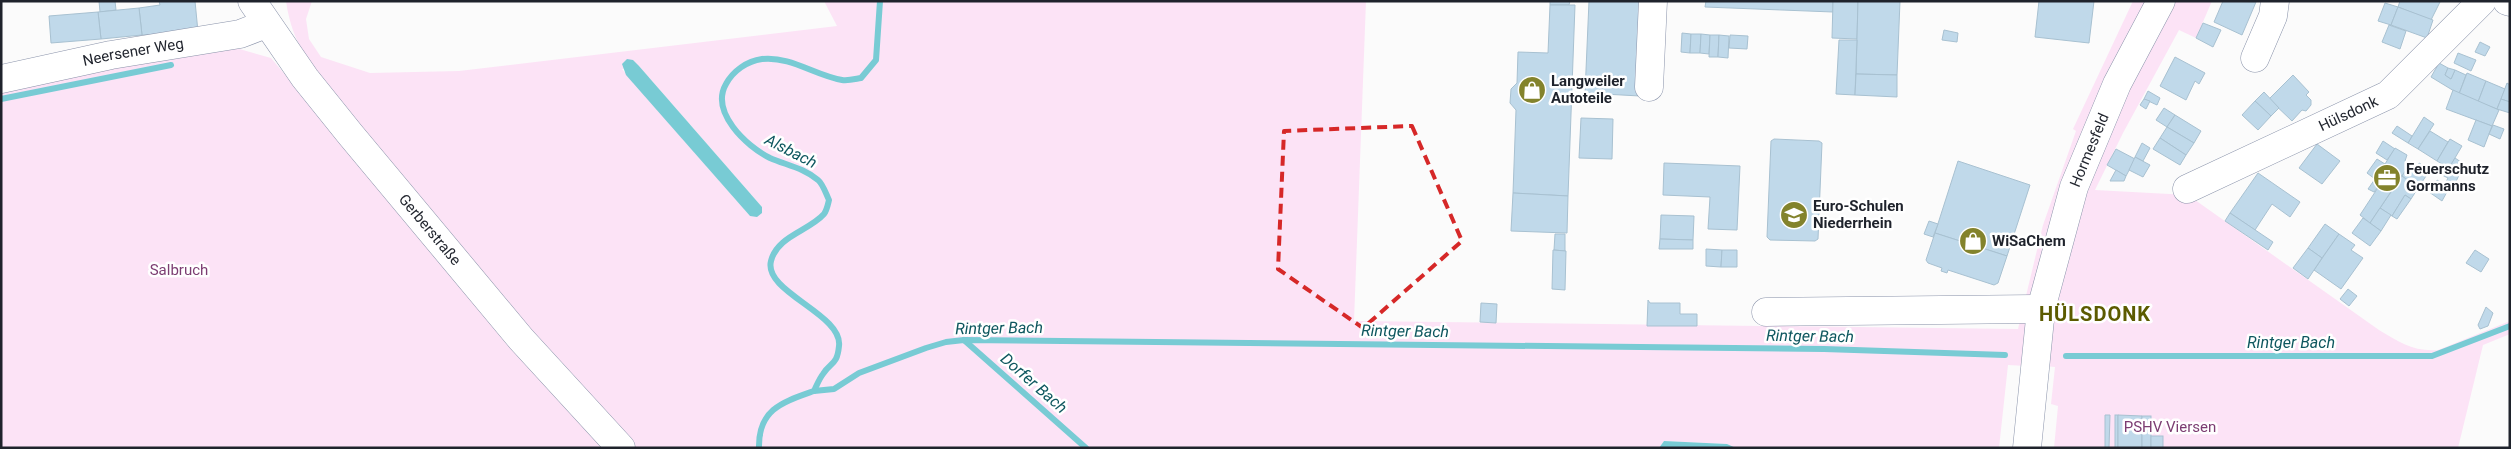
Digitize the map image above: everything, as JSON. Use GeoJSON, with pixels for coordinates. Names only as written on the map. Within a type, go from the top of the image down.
{"type":"FeatureCollection","features":[{"type":"Feature","properties":{"kind":"street"},"geometry":{"type":"LineString","coordinates":[[1648,87],[1653,1]]}},
{"type":"Feature","properties":{"kind":"street","name":"Hormesfeld"},"geometry":{"type":"LineString","coordinates":[[2027,448],[2040,315],[2074,187],[2117,84],[2161,1]]}},
{"type":"Feature","properties":{"kind":"street"},"geometry":{"type":"LineString","coordinates":[[2255,58],[2273,16],[2274,1]]}},
{"type":"Feature","properties":{"kind":"street","name":"Hülsdonk"},"geometry":{"type":"LineString","coordinates":[[2187,189],[2388,95],[2482,1]]}},
{"type":"Feature","properties":{"kind":"street","name":"Neersener Weg"},"geometry":{"type":"LineString","coordinates":[[1,79],[111,55],[240,34],[259,12]]}},
{"type":"Feature","properties":{"kind":"street","name":"Gerberstraße"},"geometry":{"type":"LineString","coordinates":[[259,12],[304,78],[521,338],[621,448]]}},
{"type":"Feature","properties":{"kind":"street"},"geometry":{"type":"LineString","coordinates":[[1766,312],[2040,315]]}},
{"type":"Feature","properties":{"kind":"highlighted area"},"geometry":{"type":"Polygon","coordinates":[[[1412,126],[1462,241],[1363,328],[1278,269],[1284,131],[1412,126]]]}},
{"type":"Feature","properties":{"kind":"green space"},"geometry":{"type":"Polygon","coordinates":[[[286,1],[312,1],[306,19],[309,39],[321,57],[370,73],[459,71],[837,26],[824,1],[1366,1],[1354,321],[2018,329],[2043,225],[2076,131],[2073,129],[2133,1],[2151,1],[2026,366],[2008,365],[1999,448],[1736,448],[1727,444],[1664,441],[1659,448],[635,448],[507,304],[385,157],[306,57],[291,23],[286,1]],[[639,66],[622,69],[750,216],[761,214],[762,207],[639,66]]]}},
{"type":"Feature","properties":{"kind":"green space","name":"PSHV Viersen"},"geometry":{"type":"Polygon","coordinates":[[[2174,1],[2212,1],[2196,38],[2179,30],[2123,133],[2095,190],[2188,195],[2379,330],[2414,348],[2438,350],[2510,321],[2510,334],[2483,345],[2458,448],[2054,448],[2058,406],[2051,404],[2055,367],[2044,366],[2046,343],[2085,178],[2174,1]]]}},
{"type":"Feature","properties":{"kind":"green space","name":"Salbruch"},"geometry":{"type":"Polygon","coordinates":[[[236,48],[271,58],[562,403],[603,448],[1,448],[1,86],[236,48]]]}},
{"type":"Feature","properties":{"kind":"water"},"geometry":{"type":"Polygon","coordinates":[[[627,59],[633,60],[639,66],[762,207],[762,213],[757,217],[750,216],[626,75],[622,64],[627,59]]]}},
{"type":"Feature","properties":{"kind":"water"},"geometry":{"type":"Polygon","coordinates":[[[1664,441],[1727,444],[1736,448],[1659,448],[1664,441]]]}},
{"type":"Feature","properties":{"kind":"building"},"geometry":{"type":"Polygon","coordinates":[[[99,1],[115,1],[116,10],[100,12],[99,1]]]}},
{"type":"Feature","properties":{"kind":"building"},"geometry":{"type":"Polygon","coordinates":[[[159,1],[195,1],[198,32],[142,35],[139,8],[160,5],[159,1]]]}},
{"type":"Feature","properties":{"kind":"building"},"geometry":{"type":"Polygon","coordinates":[[[1550,1],[1570,1],[1569,5],[1550,5],[1550,1]]]}},
{"type":"Feature","properties":{"kind":"building"},"geometry":{"type":"Polygon","coordinates":[[[1589,1],[1644,1],[1640,96],[1585,93],[1589,1]]]}},
{"type":"Feature","properties":{"kind":"building"},"geometry":{"type":"Polygon","coordinates":[[[1706,1],[1833,1],[1833,12],[1705,7],[1706,1]]]}},
{"type":"Feature","properties":{"kind":"building"},"geometry":{"type":"Polygon","coordinates":[[[1833,1],[1858,1],[1857,39],[1832,38],[1833,1]]]}},
{"type":"Feature","properties":{"kind":"building"},"geometry":{"type":"Polygon","coordinates":[[[1858,1],[1900,1],[1897,75],[1856,74],[1858,1]]]}},
{"type":"Feature","properties":{"kind":"building"},"geometry":{"type":"Polygon","coordinates":[[[2039,1],[2094,1],[2089,43],[2035,37],[2039,1]]]}},
{"type":"Feature","properties":{"kind":"building"},"geometry":{"type":"Polygon","coordinates":[[[2223,1],[2256,2],[2242,35],[2214,22],[2223,1]]]}},
{"type":"Feature","properties":{"kind":"building"},"geometry":{"type":"Polygon","coordinates":[[[2400,1],[2440,2],[2431,20],[2398,7],[2400,1]]]}},
{"type":"Feature","properties":{"kind":"building"},"geometry":{"type":"Polygon","coordinates":[[[2385,3],[2398,7],[2391,25],[2378,21],[2385,3]]]}},
{"type":"Feature","properties":{"kind":"building"},"geometry":{"type":"Polygon","coordinates":[[[1550,5],[1575,5],[1568,196],[1513,193],[1516,110],[1510,103],[1511,89],[1517,83],[1518,52],[1548,53],[1550,5]]]}},
{"type":"Feature","properties":{"kind":"building"},"geometry":{"type":"Polygon","coordinates":[[[2398,7],[2433,20],[2427,38],[2391,25],[2398,7]]]}},
{"type":"Feature","properties":{"kind":"building"},"geometry":{"type":"Polygon","coordinates":[[[139,8],[142,35],[101,39],[98,12],[139,8]]]}},
{"type":"Feature","properties":{"kind":"building"},"geometry":{"type":"Polygon","coordinates":[[[98,12],[101,39],[51,43],[49,16],[98,12]]]}},
{"type":"Feature","properties":{"kind":"building"},"geometry":{"type":"Polygon","coordinates":[[[2203,23],[2221,30],[2213,47],[2196,38],[2203,23]]]}},
{"type":"Feature","properties":{"kind":"building"},"geometry":{"type":"Polygon","coordinates":[[[2389,25],[2406,31],[2400,49],[2382,42],[2389,25]]]}},
{"type":"Feature","properties":{"kind":"building"},"geometry":{"type":"Polygon","coordinates":[[[1944,30],[1958,33],[1957,42],[1942,40],[1944,30]]]}},
{"type":"Feature","properties":{"kind":"building"},"geometry":{"type":"Polygon","coordinates":[[[1682,33],[1691,34],[1690,53],[1681,52],[1682,33]]]}},
{"type":"Feature","properties":{"kind":"building"},"geometry":{"type":"Polygon","coordinates":[[[1691,34],[1701,34],[1700,53],[1690,53],[1691,34]]]}},
{"type":"Feature","properties":{"kind":"building"},"geometry":{"type":"Polygon","coordinates":[[[1701,34],[1710,35],[1709,54],[1700,53],[1701,34]]]}},
{"type":"Feature","properties":{"kind":"building"},"geometry":{"type":"Polygon","coordinates":[[[1710,35],[1719,35],[1718,57],[1709,57],[1710,35]]]}},
{"type":"Feature","properties":{"kind":"building"},"geometry":{"type":"Polygon","coordinates":[[[1719,35],[1729,36],[1728,58],[1718,57],[1719,35]]]}},
{"type":"Feature","properties":{"kind":"building"},"geometry":{"type":"Polygon","coordinates":[[[1730,35],[1748,36],[1747,49],[1729,48],[1730,35]]]}},
{"type":"Feature","properties":{"kind":"building"},"geometry":{"type":"Polygon","coordinates":[[[1839,40],[1857,40],[1855,95],[1836,94],[1839,40]]]}},
{"type":"Feature","properties":{"kind":"building"},"geometry":{"type":"Polygon","coordinates":[[[2480,42],[2490,47],[2485,56],[2475,52],[2480,42]]]}},
{"type":"Feature","properties":{"kind":"building"},"geometry":{"type":"Polygon","coordinates":[[[2458,53],[2476,60],[2471,71],[2454,63],[2458,53]]]}},
{"type":"Feature","properties":{"kind":"building"},"geometry":{"type":"Polygon","coordinates":[[[2175,57],[2205,73],[2199,84],[2195,81],[2186,100],[2160,86],[2175,57]]]}},
{"type":"Feature","properties":{"kind":"building"},"geometry":{"type":"Polygon","coordinates":[[[2439,63],[2448,68],[2445,75],[2451,79],[2455,70],[2466,75],[2459,94],[2431,77],[2439,63]]]}},
{"type":"Feature","properties":{"kind":"building"},"geometry":{"type":"Polygon","coordinates":[[[2448,68],[2455,70],[2451,79],[2445,75],[2448,68]]]}},
{"type":"Feature","properties":{"kind":"building"},"geometry":{"type":"Polygon","coordinates":[[[2467,73],[2486,81],[2478,102],[2459,94],[2467,73]]]}},
{"type":"Feature","properties":{"kind":"building"},"geometry":{"type":"Polygon","coordinates":[[[1856,74],[1897,75],[1897,97],[1855,95],[1856,74]]]}},
{"type":"Feature","properties":{"kind":"building"},"geometry":{"type":"Polygon","coordinates":[[[2293,75],[2309,92],[2306,95],[2311,100],[2311,105],[2306,111],[2302,110],[2292,121],[2269,99],[2293,75]]]}},
{"type":"Feature","properties":{"kind":"building"},"geometry":{"type":"Polygon","coordinates":[[[2486,81],[2505,89],[2497,109],[2478,102],[2486,81]]]}},
{"type":"Feature","properties":{"kind":"building"},"geometry":{"type":"Polygon","coordinates":[[[2507,83],[2510,85],[2510,102],[2501,99],[2507,83]]]}},
{"type":"Feature","properties":{"kind":"building"},"geometry":{"type":"Polygon","coordinates":[[[2453,90],[2499,110],[2492,126],[2446,109],[2453,90]]]}},
{"type":"Feature","properties":{"kind":"building"},"geometry":{"type":"Polygon","coordinates":[[[2148,91],[2160,98],[2157,105],[2144,99],[2148,91]]]}},
{"type":"Feature","properties":{"kind":"building"},"geometry":{"type":"Polygon","coordinates":[[[2264,92],[2279,108],[2271,116],[2255,101],[2264,92]]]}},
{"type":"Feature","properties":{"kind":"building"},"geometry":{"type":"Polygon","coordinates":[[[2144,99],[2150,101],[2146,109],[2140,105],[2144,99]]]}},
{"type":"Feature","properties":{"kind":"building"},"geometry":{"type":"Polygon","coordinates":[[[2501,99],[2510,102],[2510,113],[2497,109],[2501,99]]]}},
{"type":"Feature","properties":{"kind":"building"},"geometry":{"type":"Polygon","coordinates":[[[2255,101],[2271,116],[2258,130],[2242,115],[2255,101]]]}},
{"type":"Feature","properties":{"kind":"building"},"geometry":{"type":"Polygon","coordinates":[[[2164,108],[2175,115],[2167,127],[2156,120],[2164,108]]]}},
{"type":"Feature","properties":{"kind":"building"},"geometry":{"type":"Polygon","coordinates":[[[2175,115],[2201,131],[2194,143],[2167,127],[2175,115]]]}},
{"type":"Feature","properties":{"kind":"building"},"geometry":{"type":"Polygon","coordinates":[[[2424,117],[2434,124],[2418,149],[2408,143],[2424,117]]]}},
{"type":"Feature","properties":{"kind":"building"},"geometry":{"type":"Polygon","coordinates":[[[1581,118],[1613,119],[1612,159],[1579,158],[1581,118]]]}},
{"type":"Feature","properties":{"kind":"building"},"geometry":{"type":"Polygon","coordinates":[[[2476,120],[2492,126],[2484,147],[2468,140],[2476,120]]]}},
{"type":"Feature","properties":{"kind":"building"},"geometry":{"type":"Polygon","coordinates":[[[2493,125],[2504,129],[2500,139],[2489,134],[2493,125]]]}},
{"type":"Feature","properties":{"kind":"building"},"geometry":{"type":"Polygon","coordinates":[[[2397,126],[2412,136],[2408,143],[2392,133],[2397,126]]]}},
{"type":"Feature","properties":{"kind":"building"},"geometry":{"type":"Polygon","coordinates":[[[2167,127],[2194,143],[2186,155],[2160,138],[2167,127]]]}},
{"type":"Feature","properties":{"kind":"building"},"geometry":{"type":"Polygon","coordinates":[[[2430,131],[2448,142],[2437,161],[2418,149],[2430,131]]]}},
{"type":"Feature","properties":{"kind":"building"},"geometry":{"type":"Polygon","coordinates":[[[2160,138],[2186,155],[2180,165],[2153,149],[2160,138]]]}},
{"type":"Feature","properties":{"kind":"building"},"geometry":{"type":"Polygon","coordinates":[[[1774,139],[1819,141],[1822,143],[1818,239],[1815,241],[1770,240],[1767,237],[1771,141],[1774,139]]]}},
{"type":"Feature","properties":{"kind":"building"},"geometry":{"type":"Polygon","coordinates":[[[2450,139],[2462,146],[2449,168],[2437,161],[2450,139]]]}},
{"type":"Feature","properties":{"kind":"building"},"geometry":{"type":"Polygon","coordinates":[[[2383,141],[2395,149],[2387,160],[2376,153],[2383,141]]]}},
{"type":"Feature","properties":{"kind":"building"},"geometry":{"type":"Polygon","coordinates":[[[2142,143],[2150,148],[2143,161],[2135,157],[2142,143]]]}},
{"type":"Feature","properties":{"kind":"building"},"geometry":{"type":"Polygon","coordinates":[[[2317,144],[2340,161],[2322,184],[2299,168],[2317,144]]]}},
{"type":"Feature","properties":{"kind":"building"},"geometry":{"type":"Polygon","coordinates":[[[2395,148],[2407,155],[2405,161],[2410,164],[2402,176],[2385,164],[2395,148]]]}},
{"type":"Feature","properties":{"kind":"building"},"geometry":{"type":"Polygon","coordinates":[[[2116,149],[2135,159],[2126,176],[2107,165],[2116,149]]]}},
{"type":"Feature","properties":{"kind":"building"},"geometry":{"type":"Polygon","coordinates":[[[2135,157],[2150,165],[2143,177],[2129,170],[2135,157]]]}},
{"type":"Feature","properties":{"kind":"building"},"geometry":{"type":"Polygon","coordinates":[[[2455,158],[2464,164],[2454,186],[2446,182],[2448,178],[2442,175],[2446,166],[2449,168],[2455,158]]]}},
{"type":"Feature","properties":{"kind":"building"},"geometry":{"type":"Polygon","coordinates":[[[2377,159],[2385,164],[2375,179],[2367,173],[2377,159]]]}},
{"type":"Feature","properties":{"kind":"building"},"geometry":{"type":"Polygon","coordinates":[[[1958,161],[2030,185],[2007,256],[1935,233],[1958,161]]]}},
{"type":"Feature","properties":{"kind":"building"},"geometry":{"type":"Polygon","coordinates":[[[1664,163],[1740,166],[1737,230],[1708,229],[1710,197],[1663,195],[1664,163]]]}},
{"type":"Feature","properties":{"kind":"building"},"geometry":{"type":"Polygon","coordinates":[[[2419,163],[2430,170],[2418,188],[2402,176],[2410,164],[2415,168],[2419,163]]]}},
{"type":"Feature","properties":{"kind":"building"},"geometry":{"type":"Polygon","coordinates":[[[2385,164],[2402,176],[2392,190],[2375,179],[2385,164]]]}},
{"type":"Feature","properties":{"kind":"building"},"geometry":{"type":"Polygon","coordinates":[[[2116,170],[2126,176],[2124,181],[2110,181],[2116,170]]]}},
{"type":"Feature","properties":{"kind":"building"},"geometry":{"type":"Polygon","coordinates":[[[2258,173],[2300,202],[2290,217],[2272,204],[2255,230],[2230,213],[2258,173]]]}},
{"type":"Feature","properties":{"kind":"building"},"geometry":{"type":"Polygon","coordinates":[[[2402,176],[2418,188],[2411,199],[2405,195],[2392,216],[2380,208],[2402,176]]]}},
{"type":"Feature","properties":{"kind":"building"},"geometry":{"type":"Polygon","coordinates":[[[2375,179],[2381,183],[2374,192],[2368,189],[2375,179]]]}},
{"type":"Feature","properties":{"kind":"building"},"geometry":{"type":"Polygon","coordinates":[[[2437,180],[2446,186],[2444,189],[2448,190],[2442,201],[2429,192],[2437,180]]]}},
{"type":"Feature","properties":{"kind":"building"},"geometry":{"type":"Polygon","coordinates":[[[2381,183],[2392,190],[2370,223],[2360,215],[2381,183]]]}},
{"type":"Feature","properties":{"kind":"building"},"geometry":{"type":"Polygon","coordinates":[[[1513,193],[1568,196],[1567,233],[1511,231],[1513,193]]]}},
{"type":"Feature","properties":{"kind":"building"},"geometry":{"type":"Polygon","coordinates":[[[2405,195],[2411,199],[2397,219],[2392,216],[2405,195]]]}},
{"type":"Feature","properties":{"kind":"building"},"geometry":{"type":"Polygon","coordinates":[[[2380,208],[2391,215],[2381,231],[2370,223],[2380,208]]]}},
{"type":"Feature","properties":{"kind":"building"},"geometry":{"type":"Polygon","coordinates":[[[2230,213],[2273,242],[2268,250],[2225,221],[2230,213]]]}},
{"type":"Feature","properties":{"kind":"building"},"geometry":{"type":"Polygon","coordinates":[[[1661,215],[1694,216],[1693,240],[1660,239],[1661,215]]]}},
{"type":"Feature","properties":{"kind":"building"},"geometry":{"type":"Polygon","coordinates":[[[2363,218],[2381,231],[2370,246],[2352,233],[2363,218]]]}},
{"type":"Feature","properties":{"kind":"building"},"geometry":{"type":"Polygon","coordinates":[[[1929,221],[1938,224],[1933,237],[1924,234],[1929,221]]]}},
{"type":"Feature","properties":{"kind":"building"},"geometry":{"type":"Polygon","coordinates":[[[2325,224],[2339,234],[2322,258],[2308,248],[2325,224]]]}},
{"type":"Feature","properties":{"kind":"building"},"geometry":{"type":"Polygon","coordinates":[[[1935,233],[2007,256],[1998,283],[1994,285],[1948,270],[1947,273],[1941,271],[1942,268],[1928,263],[1926,260],[1935,233]]]}},
{"type":"Feature","properties":{"kind":"building"},"geometry":{"type":"Polygon","coordinates":[[[1555,234],[1565,234],[1565,251],[1554,250],[1555,234]]]}},
{"type":"Feature","properties":{"kind":"building"},"geometry":{"type":"Polygon","coordinates":[[[2339,234],[2355,245],[2351,250],[2363,258],[2341,289],[2314,270],[2339,234]]]}},
{"type":"Feature","properties":{"kind":"building"},"geometry":{"type":"Polygon","coordinates":[[[1660,239],[1693,240],[1693,249],[1659,249],[1660,239]]]}},
{"type":"Feature","properties":{"kind":"building"},"geometry":{"type":"Polygon","coordinates":[[[2308,248],[2322,258],[2308,279],[2293,268],[2308,248]]]}},
{"type":"Feature","properties":{"kind":"building"},"geometry":{"type":"Polygon","coordinates":[[[1706,249],[1722,250],[1721,267],[1706,266],[1706,249]]]}},
{"type":"Feature","properties":{"kind":"building"},"geometry":{"type":"Polygon","coordinates":[[[1553,250],[1566,251],[1565,290],[1552,289],[1553,250]]]}},
{"type":"Feature","properties":{"kind":"building"},"geometry":{"type":"Polygon","coordinates":[[[1722,250],[1737,250],[1737,267],[1721,267],[1722,250]]]}},
{"type":"Feature","properties":{"kind":"building"},"geometry":{"type":"Polygon","coordinates":[[[2475,250],[2489,259],[2481,272],[2466,263],[2475,250]]]}},
{"type":"Feature","properties":{"kind":"building"},"geometry":{"type":"Polygon","coordinates":[[[2348,289],[2357,296],[2349,306],[2340,299],[2348,289]]]}},
{"type":"Feature","properties":{"kind":"building"},"geometry":{"type":"Polygon","coordinates":[[[1648,300],[1650,303],[1680,303],[1680,314],[1697,314],[1697,326],[1647,326],[1648,300]]]}},
{"type":"Feature","properties":{"kind":"building"},"geometry":{"type":"Polygon","coordinates":[[[1481,303],[1497,304],[1496,323],[1480,322],[1481,303]]]}},
{"type":"Feature","properties":{"kind":"building"},"geometry":{"type":"Polygon","coordinates":[[[2486,307],[2493,313],[2488,326],[2480,329],[2478,325],[2486,307]]]}},
{"type":"Feature","properties":{"kind":"building"},"geometry":{"type":"Polygon","coordinates":[[[2105,415],[2110,415],[2109,448],[2105,448],[2105,415]]]}},
{"type":"Feature","properties":{"kind":"building"},"geometry":{"type":"Polygon","coordinates":[[[2115,415],[2118,415],[2118,448],[2115,448],[2115,415]]]}},
{"type":"Feature","properties":{"kind":"building"},"geometry":{"type":"Polygon","coordinates":[[[2118,415],[2142,416],[2142,448],[2118,448],[2118,415]]]}},
{"type":"Feature","properties":{"kind":"building"},"geometry":{"type":"Polygon","coordinates":[[[2142,416],[2151,416],[2151,448],[2142,448],[2142,416]]]}},
{"type":"Feature","properties":{"kind":"building"},"geometry":{"type":"Polygon","coordinates":[[[2151,436],[2163,436],[2163,448],[2151,448],[2151,436]]]}},
{"type":"Feature","properties":{"kind":"waterway","name":"Alsbach"},"geometry":{"type":"LineString","coordinates":[[759,448],[763,424],[768,416],[774,409],[792,399],[814,391],[826,370],[837,357],[839,346],[837,334],[817,313],[779,283],[772,272],[771,261],[774,253],[786,240],[818,220],[824,214],[829,200],[821,184],[813,176],[770,158],[741,137],[727,117],[722,95],[729,79],[737,71],[746,64],[762,59],[783,60],[842,80],[861,78],[876,60],[880,1]]}},
{"type":"Feature","properties":{"kind":"waterway"},"geometry":{"type":"LineString","coordinates":[[1,99],[171,65]]}},
{"type":"Feature","properties":{"kind":"waterway","name":"Rintger Bach"},"geometry":{"type":"LineString","coordinates":[[2066,356],[2432,356],[2510,326]]}},
{"type":"Feature","properties":{"kind":"waterway","name":"Dorfer Bach"},"geometry":{"type":"LineString","coordinates":[[964,340],[1086,448]]}},
{"type":"Feature","properties":{"kind":"waterway","name":"Rintger Bach"},"geometry":{"type":"LineString","coordinates":[[814,391],[834,389],[859,373],[926,348],[946,342],[964,340],[1824,349],[2005,355]]}},
{"type":"Feature","properties":{"kind":"place","name":"Langweiler Autoteile"},"geometry":{"type":"Point","coordinates":[1532,90]}},
{"type":"Feature","properties":{"kind":"place","name":"Feuerschutz Gormanns"},"geometry":{"type":"Point","coordinates":[2387,178]}},
{"type":"Feature","properties":{"kind":"place","name":"Euro-Schulen Niederrhein"},"geometry":{"type":"Point","coordinates":[1794,215]}},
{"type":"Feature","properties":{"kind":"place","name":"WiSaChem"},"geometry":{"type":"Point","coordinates":[1973,241]}},
{"type":"Feature","properties":{"kind":"district","name":"HÜLSDONK"},"geometry":{"type":"Point","coordinates":[2095,314]}}]}
